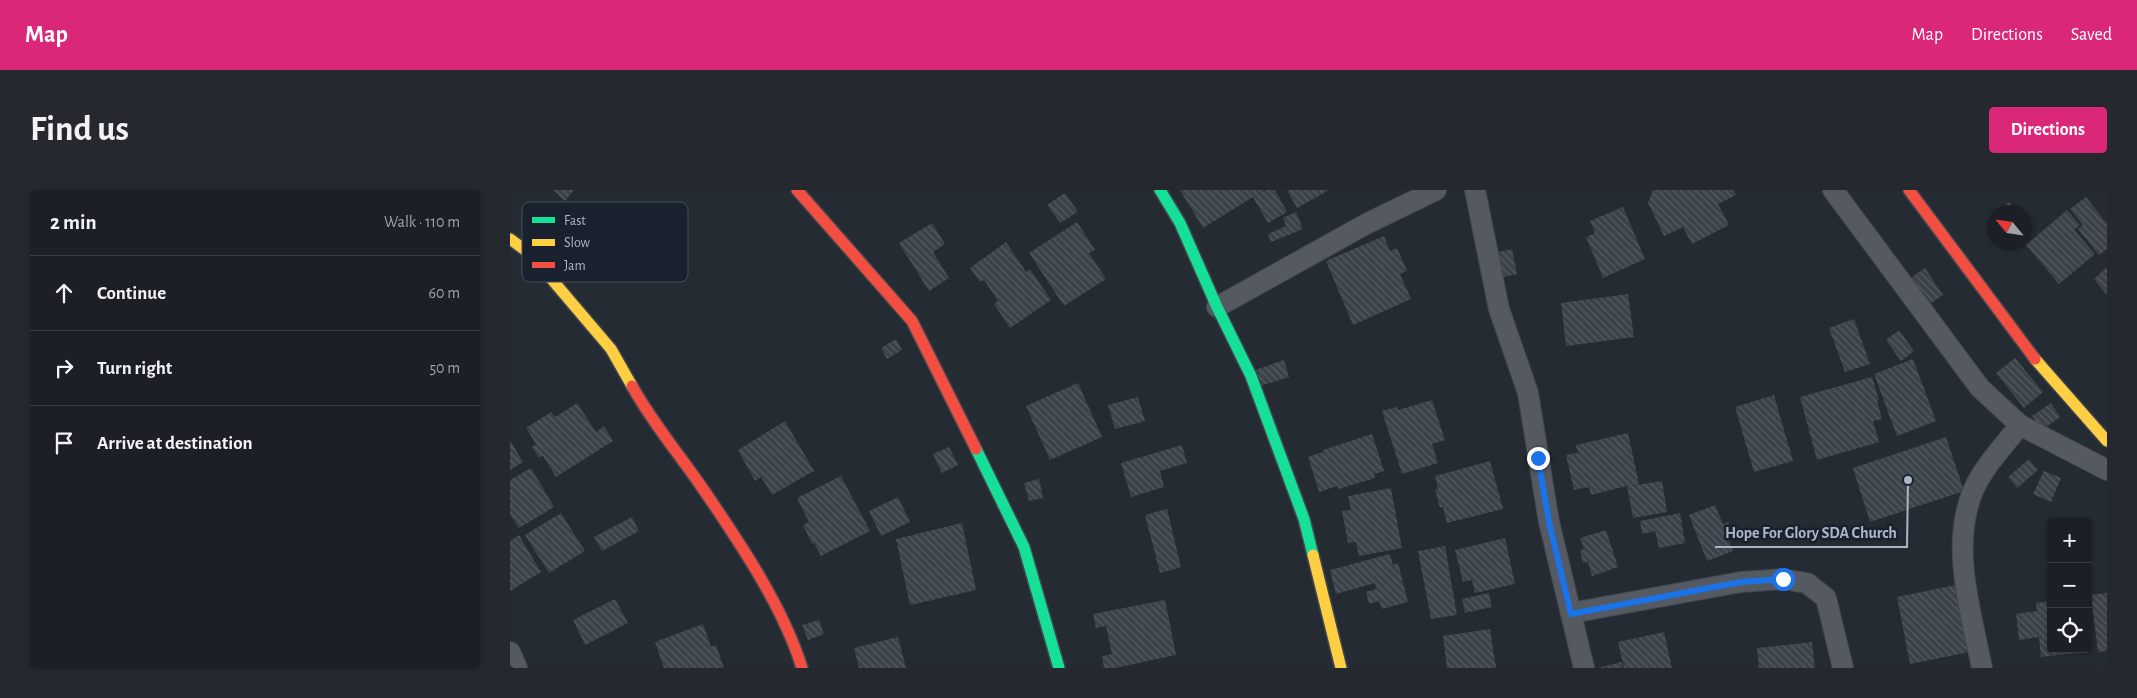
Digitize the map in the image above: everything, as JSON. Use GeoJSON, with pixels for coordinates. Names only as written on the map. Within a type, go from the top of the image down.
{"type":"FeatureCollection","features":[{"type":"Feature","properties":{"kind":"street"},"geometry":{"type":"LineString","coordinates":[[797,190],[912,321],[1024,548],[1059,668]]}},
{"type":"Feature","properties":{"kind":"street"},"geometry":{"type":"LineString","coordinates":[[1160,190],[1180,223],[1217,308],[1251,376],[1304,519],[1341,668]]}},
{"type":"Feature","properties":{"kind":"street"},"geometry":{"type":"LineString","coordinates":[[1217,308],[1366,224],[1436,190]]}},
{"type":"Feature","properties":{"kind":"street"},"geometry":{"type":"LineString","coordinates":[[1475,190],[1499,309],[1528,393],[1549,522],[1584,668]]}},
{"type":"Feature","properties":{"kind":"street"},"geometry":{"type":"LineString","coordinates":[[1833,190],[1980,388],[2020,425],[2107,470]]}},
{"type":"Feature","properties":{"kind":"street"},"geometry":{"type":"LineString","coordinates":[[1909,190],[2043,370],[2107,440]]}},
{"type":"Feature","properties":{"kind":"street"},"geometry":{"type":"LineString","coordinates":[[510,239],[522,248]]}},
{"type":"Feature","properties":{"kind":"street"},"geometry":{"type":"LineString","coordinates":[[554,282],[611,349],[648,414],[700,485],[758,573],[797,652],[802,668]]}},
{"type":"Feature","properties":{"kind":"street"},"geometry":{"type":"LineString","coordinates":[[1982,668],[1965,581],[1963,542],[1965,514],[1974,489],[2020,425]]}},
{"type":"Feature","properties":{"kind":"street"},"geometry":{"type":"LineString","coordinates":[[1571,614],[1741,582],[1783,579],[1807,583],[1826,598],[1843,668]]}},
{"type":"Feature","properties":{"kind":"street"},"geometry":{"type":"LineString","coordinates":[[510,652],[517,668]]}},
{"type":"Feature","properties":{"kind":"building"},"geometry":{"type":"Polygon","coordinates":[[[553,190],[574,190],[565,201],[553,190]]]}},
{"type":"Feature","properties":{"kind":"building"},"geometry":{"type":"Polygon","coordinates":[[[1180,190],[1264,190],[1258,194],[1266,190],[1275,190],[1287,212],[1268,223],[1253,197],[1203,228],[1180,190]]]}},
{"type":"Feature","properties":{"kind":"building"},"geometry":{"type":"Polygon","coordinates":[[[1287,190],[1329,190],[1297,208],[1287,190]]]}},
{"type":"Feature","properties":{"kind":"building"},"geometry":{"type":"Polygon","coordinates":[[[1653,190],[1733,190],[1736,195],[1718,204],[1729,225],[1692,244],[1683,227],[1664,236],[1648,203],[1653,190]]]}},
{"type":"Feature","properties":{"kind":"building"},"geometry":{"type":"Polygon","coordinates":[[[1065,193],[1078,212],[1060,223],[1047,205],[1065,193]]]}},
{"type":"Feature","properties":{"kind":"building"},"geometry":{"type":"Polygon","coordinates":[[[2086,197],[2107,224],[2107,249],[2099,255],[2078,229],[2083,225],[2070,209],[2086,197]]]}},
{"type":"Feature","properties":{"kind":"building"},"geometry":{"type":"Polygon","coordinates":[[[1623,207],[1645,259],[1603,278],[1586,237],[1595,233],[1590,221],[1623,207]]]}},
{"type":"Feature","properties":{"kind":"building"},"geometry":{"type":"Polygon","coordinates":[[[2067,210],[2080,225],[2074,230],[2095,254],[2059,284],[2030,250],[2032,250],[2032,240],[2067,210]]]}},
{"type":"Feature","properties":{"kind":"building"},"geometry":{"type":"Polygon","coordinates":[[[1296,212],[1303,229],[1271,242],[1268,234],[1286,226],[1283,218],[1296,212]]]}},
{"type":"Feature","properties":{"kind":"building"},"geometry":{"type":"Polygon","coordinates":[[[1077,222],[1095,250],[1089,253],[1106,279],[1064,306],[1029,253],[1077,222]]]}},
{"type":"Feature","properties":{"kind":"building"},"geometry":{"type":"Polygon","coordinates":[[[932,223],[945,244],[933,252],[949,278],[929,291],[899,243],[932,223]]]}},
{"type":"Feature","properties":{"kind":"building"},"geometry":{"type":"Polygon","coordinates":[[[1384,236],[1390,251],[1397,248],[1407,271],[1400,274],[1411,299],[1353,325],[1326,261],[1384,236]]]}},
{"type":"Feature","properties":{"kind":"building"},"geometry":{"type":"Polygon","coordinates":[[[1006,242],[1026,272],[1030,269],[1051,300],[1010,328],[994,304],[998,301],[984,280],[980,282],[970,268],[1006,242]]]}},
{"type":"Feature","properties":{"kind":"building"},"geometry":{"type":"Polygon","coordinates":[[[1512,249],[1517,274],[1500,278],[1495,253],[1512,249]]]}},
{"type":"Feature","properties":{"kind":"building"},"geometry":{"type":"Polygon","coordinates":[[[2107,267],[2107,295],[2094,279],[2107,267]]]}},
{"type":"Feature","properties":{"kind":"building"},"geometry":{"type":"Polygon","coordinates":[[[1925,268],[1943,295],[1927,306],[1909,279],[1925,268]]]}},
{"type":"Feature","properties":{"kind":"building"},"geometry":{"type":"Polygon","coordinates":[[[1628,294],[1634,337],[1566,346],[1561,303],[1628,294]]]}},
{"type":"Feature","properties":{"kind":"building"},"geometry":{"type":"Polygon","coordinates":[[[1854,319],[1870,364],[1845,372],[1829,328],[1854,319]]]}},
{"type":"Feature","properties":{"kind":"building"},"geometry":{"type":"Polygon","coordinates":[[[1899,330],[1914,351],[1901,361],[1886,340],[1899,330]]]}},
{"type":"Feature","properties":{"kind":"building"},"geometry":{"type":"Polygon","coordinates":[[[896,339],[902,350],[887,359],[881,348],[896,339]]]}},
{"type":"Feature","properties":{"kind":"building"},"geometry":{"type":"Polygon","coordinates":[[[2015,358],[2043,392],[2024,408],[1996,373],[2015,358]]]}},
{"type":"Feature","properties":{"kind":"building"},"geometry":{"type":"Polygon","coordinates":[[[1913,359],[1936,421],[1897,436],[1874,374],[1913,359]]]}},
{"type":"Feature","properties":{"kind":"building"},"geometry":{"type":"Polygon","coordinates":[[[1284,360],[1289,377],[1260,386],[1255,370],[1284,360]]]}},
{"type":"Feature","properties":{"kind":"building"},"geometry":{"type":"Polygon","coordinates":[[[1872,377],[1882,419],[1873,421],[1879,442],[1817,460],[1800,397],[1872,377]]]}},
{"type":"Feature","properties":{"kind":"building"},"geometry":{"type":"Polygon","coordinates":[[[1078,383],[1102,437],[1050,460],[1026,406],[1078,383]]]}},
{"type":"Feature","properties":{"kind":"building"},"geometry":{"type":"Polygon","coordinates":[[[1774,395],[1793,461],[1754,472],[1735,407],[1774,395]]]}},
{"type":"Feature","properties":{"kind":"building"},"geometry":{"type":"Polygon","coordinates":[[[1138,397],[1145,421],[1115,429],[1108,405],[1138,397]]]}},
{"type":"Feature","properties":{"kind":"building"},"geometry":{"type":"Polygon","coordinates":[[[1432,400],[1445,440],[1432,444],[1438,463],[1402,474],[1382,411],[1396,407],[1398,410],[1432,400]]]}},
{"type":"Feature","properties":{"kind":"building"},"geometry":{"type":"Polygon","coordinates":[[[577,403],[596,432],[604,426],[613,441],[556,477],[543,456],[539,458],[532,447],[536,444],[526,428],[551,412],[555,417],[577,403]]]}},
{"type":"Feature","properties":{"kind":"building"},"geometry":{"type":"Polygon","coordinates":[[[2051,403],[2060,417],[2042,430],[2032,416],[2051,403]]]}},
{"type":"Feature","properties":{"kind":"building"},"geometry":{"type":"Polygon","coordinates":[[[785,421],[814,471],[772,495],[761,477],[755,481],[738,450],[785,421]]]}},
{"type":"Feature","properties":{"kind":"building"},"geometry":{"type":"Polygon","coordinates":[[[1628,433],[1639,484],[1629,486],[1662,481],[1667,512],[1633,518],[1627,486],[1591,495],[1589,487],[1574,490],[1566,455],[1578,453],[1576,445],[1628,433]]]}},
{"type":"Feature","properties":{"kind":"building"},"geometry":{"type":"Polygon","coordinates":[[[1372,434],[1384,471],[1374,474],[1375,478],[1339,489],[1337,486],[1319,492],[1308,457],[1323,452],[1323,450],[1372,434]]]}},
{"type":"Feature","properties":{"kind":"building"},"geometry":{"type":"Polygon","coordinates":[[[1946,437],[1964,491],[1870,522],[1853,468],[1946,437]]]}},
{"type":"Feature","properties":{"kind":"building"},"geometry":{"type":"Polygon","coordinates":[[[510,440],[523,462],[510,470],[510,440]]]}},
{"type":"Feature","properties":{"kind":"building"},"geometry":{"type":"Polygon","coordinates":[[[1182,445],[1187,463],[1160,471],[1164,487],[1131,497],[1121,463],[1182,445]]]}},
{"type":"Feature","properties":{"kind":"building"},"geometry":{"type":"Polygon","coordinates":[[[949,447],[958,465],[942,473],[933,454],[949,447]]]}},
{"type":"Feature","properties":{"kind":"building"},"geometry":{"type":"Polygon","coordinates":[[[2029,459],[2038,470],[2017,488],[2008,477],[2029,459]]]}},
{"type":"Feature","properties":{"kind":"building"},"geometry":{"type":"Polygon","coordinates":[[[1490,461],[1503,509],[1447,523],[1443,507],[1440,508],[1435,489],[1438,489],[1435,476],[1490,461]]]}},
{"type":"Feature","properties":{"kind":"building"},"geometry":{"type":"Polygon","coordinates":[[[531,468],[554,507],[519,528],[510,514],[510,480],[531,468]]]}},
{"type":"Feature","properties":{"kind":"building"},"geometry":{"type":"Polygon","coordinates":[[[2044,471],[2061,478],[2051,502],[2033,494],[2044,471]]]}},
{"type":"Feature","properties":{"kind":"building"},"geometry":{"type":"Polygon","coordinates":[[[841,476],[870,531],[821,556],[814,543],[812,544],[803,525],[809,522],[797,498],[841,476]]]}},
{"type":"Feature","properties":{"kind":"building"},"geometry":{"type":"Polygon","coordinates":[[[1039,479],[1043,498],[1029,501],[1024,483],[1039,479]]]}},
{"type":"Feature","properties":{"kind":"building"},"geometry":{"type":"Polygon","coordinates":[[[1391,488],[1402,548],[1359,556],[1356,542],[1348,543],[1342,511],[1351,510],[1348,496],[1391,488]]]}},
{"type":"Feature","properties":{"kind":"building"},"geometry":{"type":"Polygon","coordinates":[[[898,497],[910,522],[881,536],[869,511],[898,497]]]}},
{"type":"Feature","properties":{"kind":"building"},"geometry":{"type":"Polygon","coordinates":[[[1715,505],[1723,524],[1728,522],[1733,536],[1728,538],[1733,551],[1707,561],[1689,515],[1715,505]]]}},
{"type":"Feature","properties":{"kind":"building"},"geometry":{"type":"Polygon","coordinates":[[[1167,509],[1181,567],[1160,573],[1145,515],[1167,509]]]}},
{"type":"Feature","properties":{"kind":"building"},"geometry":{"type":"Polygon","coordinates":[[[561,513],[585,551],[549,573],[525,535],[561,513]]]}},
{"type":"Feature","properties":{"kind":"building"},"geometry":{"type":"Polygon","coordinates":[[[1680,513],[1685,543],[1659,548],[1655,531],[1642,534],[1640,521],[1680,513]]]}},
{"type":"Feature","properties":{"kind":"building"},"geometry":{"type":"Polygon","coordinates":[[[632,517],[639,531],[602,551],[594,537],[632,517]]]}},
{"type":"Feature","properties":{"kind":"building"},"geometry":{"type":"Polygon","coordinates":[[[962,523],[976,590],[910,605],[896,539],[962,523]]]}},
{"type":"Feature","properties":{"kind":"building"},"geometry":{"type":"Polygon","coordinates":[[[1606,530],[1618,567],[1592,576],[1588,562],[1583,563],[1580,551],[1584,549],[1580,538],[1606,530]]]}},
{"type":"Feature","properties":{"kind":"building"},"geometry":{"type":"Polygon","coordinates":[[[519,535],[541,572],[510,591],[510,541],[519,535]]]}},
{"type":"Feature","properties":{"kind":"building"},"geometry":{"type":"Polygon","coordinates":[[[1505,538],[1515,584],[1475,593],[1472,580],[1463,582],[1455,550],[1505,538]]]}},
{"type":"Feature","properties":{"kind":"building"},"geometry":{"type":"Polygon","coordinates":[[[1445,546],[1457,615],[1431,619],[1418,551],[1445,546]]]}},
{"type":"Feature","properties":{"kind":"building"},"geometry":{"type":"Polygon","coordinates":[[[1390,554],[1393,565],[1398,563],[1408,602],[1382,609],[1379,601],[1369,604],[1366,592],[1376,589],[1375,583],[1336,594],[1330,570],[1390,554]]]}},
{"type":"Feature","properties":{"kind":"building"},"geometry":{"type":"Polygon","coordinates":[[[1956,585],[1969,652],[1910,664],[1897,597],[1956,585]]]}},
{"type":"Feature","properties":{"kind":"building"},"geometry":{"type":"Polygon","coordinates":[[[1489,593],[1492,607],[1465,613],[1462,599],[1489,593]]]}},
{"type":"Feature","properties":{"kind":"building"},"geometry":{"type":"Polygon","coordinates":[[[2107,593],[2107,651],[2098,652],[2092,595],[2107,593]]]}},
{"type":"Feature","properties":{"kind":"building"},"geometry":{"type":"Polygon","coordinates":[[[615,599],[628,623],[585,645],[573,620],[615,599]]]}},
{"type":"Feature","properties":{"kind":"building"},"geometry":{"type":"Polygon","coordinates":[[[1165,600],[1176,655],[1115,668],[1104,668],[1102,656],[1112,654],[1106,626],[1096,628],[1093,614],[1165,600]]]}},
{"type":"Feature","properties":{"kind":"building"},"geometry":{"type":"Polygon","coordinates":[[[2047,602],[2047,653],[2078,653],[2041,657],[2039,637],[2019,640],[2016,614],[2037,611],[2036,603],[2047,602]]]}},
{"type":"Feature","properties":{"kind":"building"},"geometry":{"type":"Polygon","coordinates":[[[819,620],[824,634],[808,640],[802,625],[819,620]]]}},
{"type":"Feature","properties":{"kind":"building"},"geometry":{"type":"Polygon","coordinates":[[[703,624],[711,647],[716,645],[724,668],[664,668],[655,642],[703,624]]]}},
{"type":"Feature","properties":{"kind":"building"},"geometry":{"type":"Polygon","coordinates":[[[1490,629],[1496,668],[1447,668],[1443,636],[1490,629]]]}},
{"type":"Feature","properties":{"kind":"building"},"geometry":{"type":"Polygon","coordinates":[[[1664,632],[1672,668],[1624,668],[1618,642],[1664,632]]]}},
{"type":"Feature","properties":{"kind":"building"},"geometry":{"type":"Polygon","coordinates":[[[898,637],[906,668],[859,668],[854,648],[898,637]]]}},
{"type":"Feature","properties":{"kind":"building"},"geometry":{"type":"Polygon","coordinates":[[[1812,642],[1815,668],[1759,668],[1757,648],[1812,642]]]}},
{"type":"Feature","properties":{"kind":"building"},"geometry":{"type":"Polygon","coordinates":[[[1621,662],[1623,668],[1601,668],[1601,667],[1621,662]]]}},
{"type":"Feature","properties":{"kind":"traffic: fast"},"geometry":{"type":"LineString","coordinates":[[1160,190],[1180,223],[1217,307],[1251,376],[1304,519],[1313,555]]}},
{"type":"Feature","properties":{"kind":"traffic: fast"},"geometry":{"type":"LineString","coordinates":[[976,449],[1024,547],[1059,668]]}},
{"type":"Feature","properties":{"kind":"traffic: slow"},"geometry":{"type":"LineString","coordinates":[[510,239],[522,248]]}},
{"type":"Feature","properties":{"kind":"traffic: slow"},"geometry":{"type":"LineString","coordinates":[[554,282],[611,349],[632,386]]}},
{"type":"Feature","properties":{"kind":"traffic: slow"},"geometry":{"type":"LineString","coordinates":[[2035,359],[2107,441]]}},
{"type":"Feature","properties":{"kind":"traffic: slow"},"geometry":{"type":"LineString","coordinates":[[1313,555],[1341,668]]}},
{"type":"Feature","properties":{"kind":"traffic: jam"},"geometry":{"type":"LineString","coordinates":[[797,190],[912,321],[976,449]]}},
{"type":"Feature","properties":{"kind":"traffic: jam"},"geometry":{"type":"LineString","coordinates":[[1909,190],[2035,359]]}},
{"type":"Feature","properties":{"kind":"traffic: jam"},"geometry":{"type":"LineString","coordinates":[[632,386],[715,507],[758,574],[783,621],[802,668]]}},
{"type":"Feature","properties":{"kind":"place","name":"Hope For Glory SDA Church"},"geometry":{"type":"Point","coordinates":[1908,480]}},
{"type":"Feature","properties":{"kind":"route"},"geometry":{"type":"LineString","coordinates":[[1538,458],[1549,522],[1571,614],[1741,582],[1783,579]]}}]}
